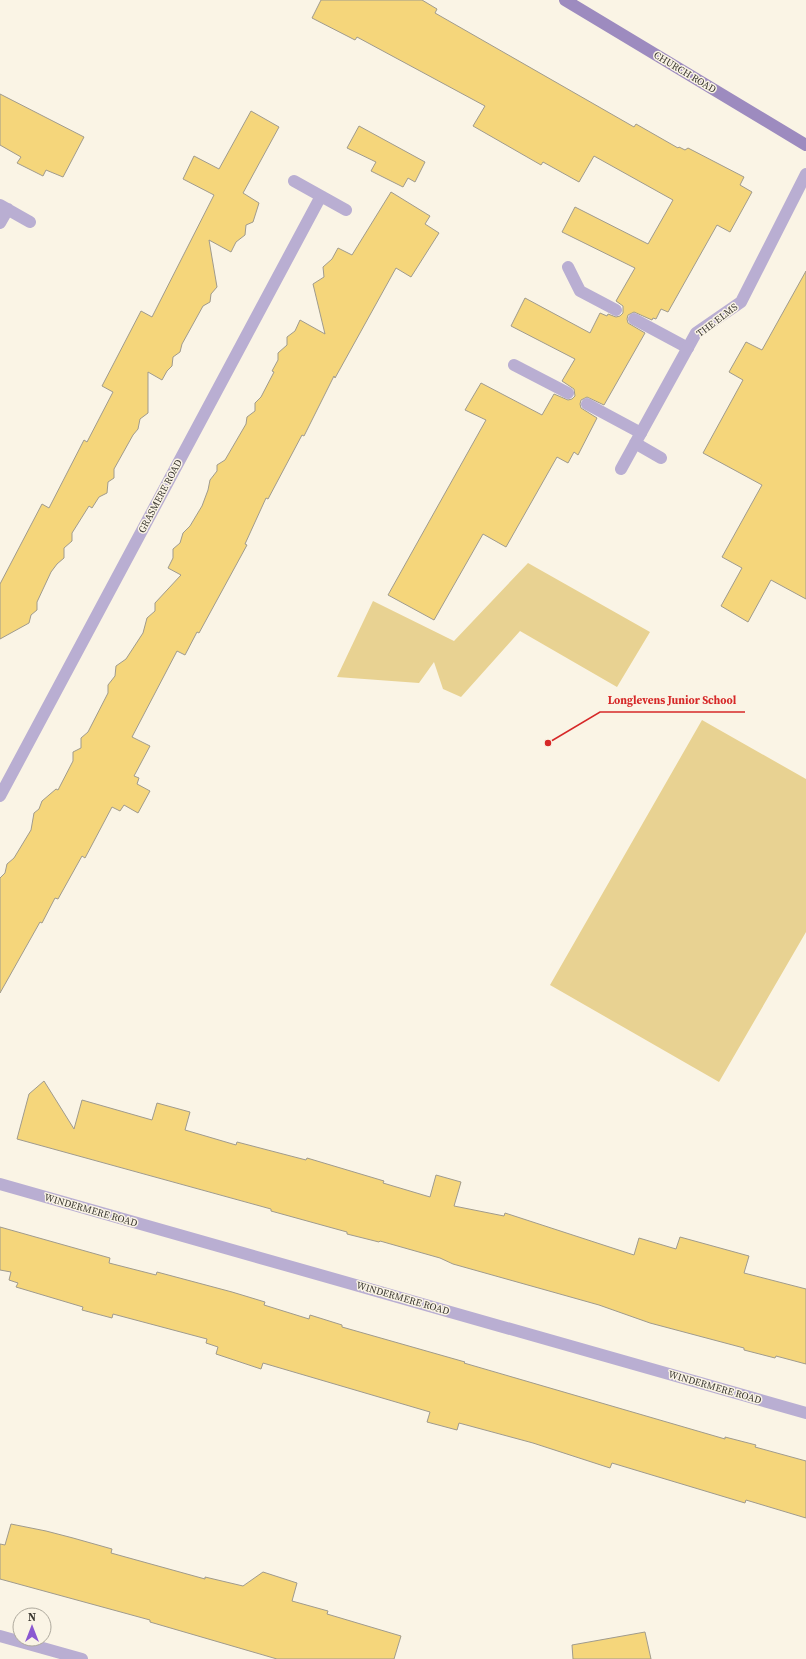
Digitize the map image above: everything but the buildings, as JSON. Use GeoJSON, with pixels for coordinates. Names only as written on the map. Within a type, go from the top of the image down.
{"type":"FeatureCollection","features":[{"type":"Feature","properties":{"kind":"street","name":"CHURCH ROAD"},"geometry":{"type":"LineString","coordinates":[[565,0],[806,145]]}},
{"type":"Feature","properties":{"kind":"street","name":"THE ELMS"},"geometry":{"type":"LineString","coordinates":[[621,469],[696,333],[740,302],[806,174]]}},
{"type":"Feature","properties":{"kind":"street"},"geometry":{"type":"LineString","coordinates":[[294,181],[346,210]]}},
{"type":"Feature","properties":{"kind":"street","name":"GRASMERE ROAD"},"geometry":{"type":"LineString","coordinates":[[0,796],[321,196]]}},
{"type":"Feature","properties":{"kind":"street"},"geometry":{"type":"LineString","coordinates":[[0,223],[4,207],[30,222]]}},
{"type":"Feature","properties":{"kind":"street"},"geometry":{"type":"LineString","coordinates":[[568,267],[580,291],[616,310]]}},
{"type":"Feature","properties":{"kind":"street"},"geometry":{"type":"LineString","coordinates":[[634,319],[688,348]]}},
{"type":"Feature","properties":{"kind":"street"},"geometry":{"type":"LineString","coordinates":[[514,365],[568,393]]}},
{"type":"Feature","properties":{"kind":"street"},"geometry":{"type":"LineString","coordinates":[[587,404],[638,438],[661,458]]}},
{"type":"Feature","properties":{"kind":"street","name":"WINDERMERE ROAD"},"geometry":{"type":"LineString","coordinates":[[0,1184],[806,1413]]}},
{"type":"Feature","properties":{"kind":"street"},"geometry":{"type":"LineString","coordinates":[[0,1636],[82,1659]]}},
{"type":"Feature","properties":{"kind":"shaded area"},"geometry":{"type":"Polygon","coordinates":[[[528,563],[650,632],[617,687],[520,631],[461,697],[443,689],[434,662],[419,683],[337,677],[373,601],[454,641],[528,563]]]}},
{"type":"Feature","properties":{"kind":"shaded area"},"geometry":{"type":"Polygon","coordinates":[[[702,720],[806,779],[806,932],[719,1082],[550,985],[702,720]]]}},
{"type":"Feature","properties":{"kind":"place","name":"Longlevens Junior School"},"geometry":{"type":"Point","coordinates":[548,743]}}]}
